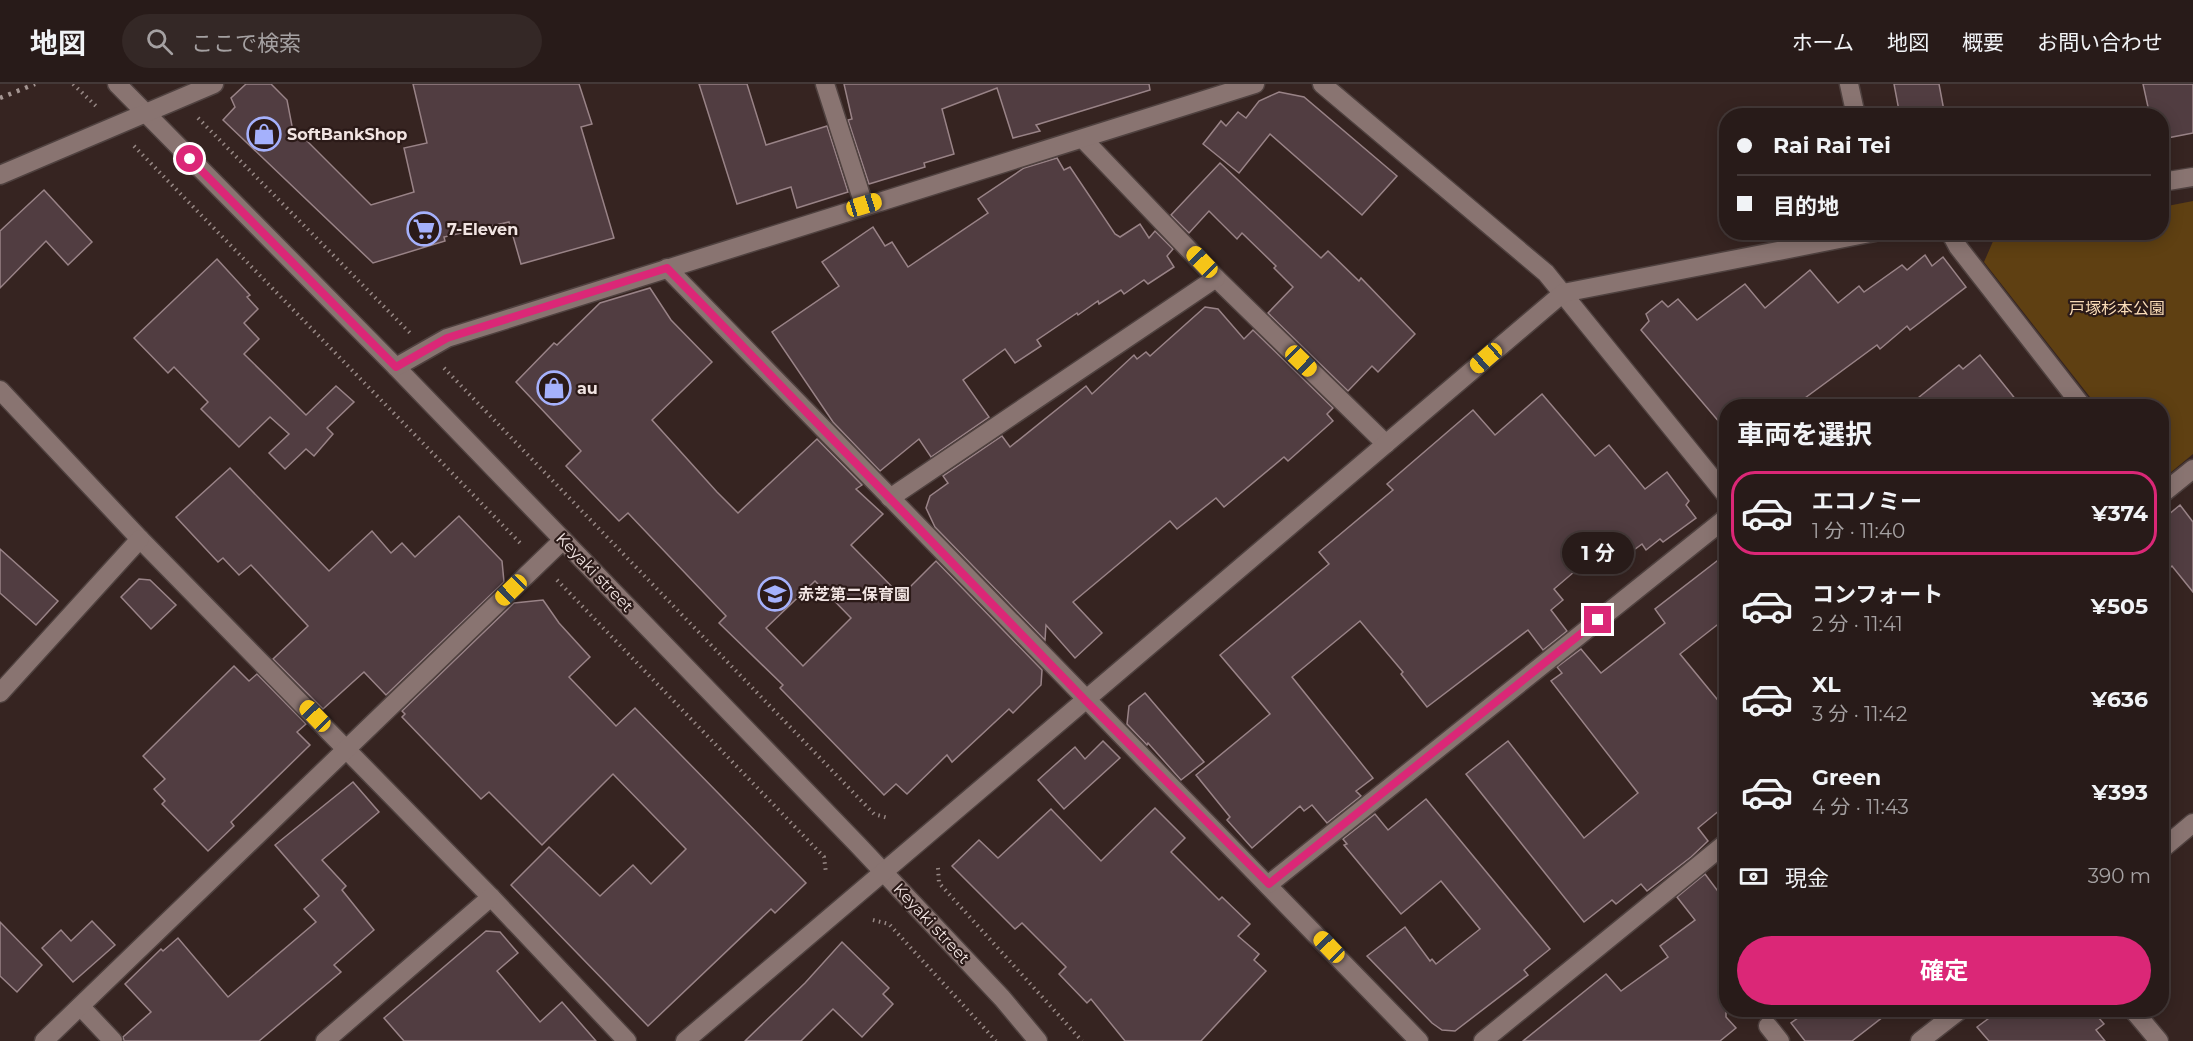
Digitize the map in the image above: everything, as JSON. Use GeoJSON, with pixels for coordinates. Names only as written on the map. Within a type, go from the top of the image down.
{"type":"FeatureCollection","features":[{"type":"Feature","properties":{"kind":"street","name":"Keyaki street"},"geometry":{"type":"LineString","coordinates":[[117,84],[396,367],[885,872],[1038,1041]]}},
{"type":"Feature","properties":{"kind":"street"},"geometry":{"type":"LineString","coordinates":[[0,175],[214,84]]}},
{"type":"Feature","properties":{"kind":"street"},"geometry":{"type":"LineString","coordinates":[[825,84],[864,205]]}},
{"type":"Feature","properties":{"kind":"street"},"geometry":{"type":"LineString","coordinates":[[396,367],[447,338],[864,205],[1255,84]]}},
{"type":"Feature","properties":{"kind":"street"},"geometry":{"type":"LineString","coordinates":[[1322,84],[1546,273],[1719,486]]}},
{"type":"Feature","properties":{"kind":"street"},"geometry":{"type":"LineString","coordinates":[[1849,84],[1854,108]]}},
{"type":"Feature","properties":{"kind":"street"},"geometry":{"type":"LineString","coordinates":[[1083,139],[1216,278],[1386,444]]}},
{"type":"Feature","properties":{"kind":"street"},"geometry":{"type":"LineString","coordinates":[[2169,182],[2193,177]]}},
{"type":"Feature","properties":{"kind":"street"},"geometry":{"type":"LineString","coordinates":[[685,1041],[1563,293],[1834,240]]}},
{"type":"Feature","properties":{"kind":"street"},"geometry":{"type":"LineString","coordinates":[[1954,240],[2077,399]]}},
{"type":"Feature","properties":{"kind":"street"},"geometry":{"type":"LineString","coordinates":[[667,268],[1085,700],[1269,884],[1419,1041]]}},
{"type":"Feature","properties":{"kind":"street"},"geometry":{"type":"LineString","coordinates":[[890,498],[1216,278]]}},
{"type":"Feature","properties":{"kind":"street"},"geometry":{"type":"LineString","coordinates":[[0,390],[140,539],[347,748],[627,1041]]}},
{"type":"Feature","properties":{"kind":"street"},"geometry":{"type":"LineString","coordinates":[[2169,488],[2193,469]]}},
{"type":"Feature","properties":{"kind":"street"},"geometry":{"type":"LineString","coordinates":[[1269,884],[1719,524]]}},
{"type":"Feature","properties":{"kind":"street"},"geometry":{"type":"LineString","coordinates":[[0,693],[140,539]]}},
{"type":"Feature","properties":{"kind":"street"},"geometry":{"type":"LineString","coordinates":[[44,1041],[563,540]]}},
{"type":"Feature","properties":{"kind":"street"},"geometry":{"type":"LineString","coordinates":[[2169,843],[2193,823]]}},
{"type":"Feature","properties":{"kind":"street"},"geometry":{"type":"LineString","coordinates":[[1483,1041],[1719,849]]}},
{"type":"Feature","properties":{"kind":"street"},"geometry":{"type":"LineString","coordinates":[[325,1041],[491,897]]}},
{"type":"Feature","properties":{"kind":"street"},"geometry":{"type":"LineString","coordinates":[[81,1007],[113,1041]]}},
{"type":"Feature","properties":{"kind":"street"},"geometry":{"type":"LineString","coordinates":[[1920,1041],[1951,1017]]}},
{"type":"Feature","properties":{"kind":"street"},"geometry":{"type":"LineString","coordinates":[[2139,1017],[2158,1041]]}},
{"type":"Feature","properties":{"kind":"street"},"geometry":{"type":"LineString","coordinates":[[1768,1026],[1780,1041]]}},
{"type":"Feature","properties":{"kind":"path"},"geometry":{"type":"LineString","coordinates":[[73,84],[824,857],[826,873]]}},
{"type":"Feature","properties":{"kind":"path"},"geometry":{"type":"LineString","coordinates":[[177,98],[426,349],[874,814],[888,818]]}},
{"type":"Feature","properties":{"kind":"path"},"geometry":{"type":"LineString","coordinates":[[938,868],[939,883],[1082,1041]]}},
{"type":"Feature","properties":{"kind":"path"},"geometry":{"type":"LineString","coordinates":[[873,920],[889,924],[996,1041]]}},
{"type":"Feature","properties":{"kind":"green space","name":"戸塚杉本公園"},"geometry":{"type":"Polygon","coordinates":[[[2193,201],[2193,454],[2170,473],[2169,399],[2092,399],[1984,262],[1994,240],[2169,240],[2169,206],[2193,201]]]}},
{"type":"Feature","properties":{"kind":"building"},"geometry":{"type":"Polygon","coordinates":[[[246,84],[271,84],[287,100],[292,126],[371,205],[414,192],[404,148],[427,143],[413,84],[579,84],[592,124],[581,127],[614,238],[521,264],[509,222],[444,237],[445,241],[373,263],[223,120],[235,107],[231,98],[246,84]]]}},
{"type":"Feature","properties":{"kind":"building"},"geometry":{"type":"Polygon","coordinates":[[[699,84],[747,84],[766,145],[827,126],[848,192],[797,208],[791,187],[737,204],[699,84]]]}},
{"type":"Feature","properties":{"kind":"building"},"geometry":{"type":"Polygon","coordinates":[[[844,84],[1149,84],[1150,90],[1036,125],[1040,131],[1013,138],[997,88],[942,109],[954,154],[924,163],[925,167],[869,184],[848,120],[852,119],[844,84]]]}},
{"type":"Feature","properties":{"kind":"building"},"geometry":{"type":"Polygon","coordinates":[[[1894,84],[1939,84],[1944,108],[1898,108],[1894,84]]]}},
{"type":"Feature","properties":{"kind":"building"},"geometry":{"type":"Polygon","coordinates":[[[2143,84],[2193,84],[2193,133],[2169,138],[2169,108],[2148,108],[2143,84]]]}},
{"type":"Feature","properties":{"kind":"building"},"geometry":{"type":"Polygon","coordinates":[[[1279,92],[1304,97],[1397,176],[1362,215],[1270,134],[1239,173],[1203,144],[1221,121],[1226,126],[1238,112],[1246,118],[1259,101],[1279,92]]]}},
{"type":"Feature","properties":{"kind":"building"},"geometry":{"type":"Polygon","coordinates":[[[1057,158],[1064,170],[1070,167],[1115,234],[1120,237],[1140,224],[1149,238],[1155,231],[1173,249],[1167,256],[1174,267],[1148,284],[1144,280],[1124,294],[1121,290],[1099,304],[1098,301],[1078,315],[1077,313],[1037,340],[1041,346],[1015,363],[1005,349],[963,380],[989,417],[931,457],[919,439],[880,471],[833,422],[772,332],[839,286],[822,262],[873,227],[885,246],[892,242],[908,267],[988,213],[978,199],[1024,168],[1057,158]]]}},
{"type":"Feature","properties":{"kind":"building"},"geometry":{"type":"Polygon","coordinates":[[[1220,163],[1321,258],[1328,251],[1359,281],[1361,278],[1415,334],[1378,372],[1372,366],[1348,391],[1268,313],[1293,287],[1274,268],[1276,266],[1242,233],[1237,239],[1209,211],[1189,233],[1171,215],[1220,163]]]}},
{"type":"Feature","properties":{"kind":"building"},"geometry":{"type":"Polygon","coordinates":[[[44,190],[92,242],[68,265],[46,241],[0,288],[0,231],[44,190]]]}},
{"type":"Feature","properties":{"kind":"building"},"geometry":{"type":"Polygon","coordinates":[[[1925,255],[1932,266],[1943,257],[1966,287],[1910,330],[1907,326],[1880,349],[1877,345],[1804,399],[1719,399],[1719,422],[1641,330],[1649,321],[1646,314],[1662,301],[1668,307],[1678,299],[1697,320],[1745,284],[1765,308],[1810,270],[1838,303],[1859,286],[1864,292],[1902,265],[1907,270],[1925,255]]]}},
{"type":"Feature","properties":{"kind":"building"},"geometry":{"type":"Polygon","coordinates":[[[217,259],[250,295],[247,297],[258,309],[244,323],[259,339],[244,354],[306,415],[336,386],[354,402],[327,428],[333,434],[314,456],[306,449],[285,469],[269,453],[289,434],[270,417],[239,447],[201,409],[208,402],[174,367],[168,373],[134,338],[217,259]]]}},
{"type":"Feature","properties":{"kind":"building"},"geometry":{"type":"Polygon","coordinates":[[[650,288],[671,320],[712,362],[652,420],[738,513],[817,439],[862,485],[856,489],[883,514],[851,545],[901,596],[936,561],[1042,670],[1041,685],[1013,713],[1009,709],[952,762],[947,755],[907,794],[896,784],[884,795],[780,688],[783,685],[719,623],[726,616],[628,513],[619,521],[566,466],[581,451],[516,382],[554,343],[557,345],[600,303],[650,288]],[[815,581],[766,628],[803,666],[851,618],[815,581]]]}},
{"type":"Feature","properties":{"kind":"building"},"geometry":{"type":"Polygon","coordinates":[[[1205,307],[1218,309],[1244,339],[1253,330],[1333,408],[1327,414],[1333,421],[1288,461],[1284,457],[1224,507],[1216,498],[1177,529],[1170,521],[1073,602],[1102,633],[1075,658],[1046,625],[1045,640],[935,527],[926,508],[930,496],[948,483],[943,476],[1002,436],[1010,447],[1086,386],[1092,394],[1134,355],[1137,359],[1146,352],[1150,356],[1205,307]]]}},
{"type":"Feature","properties":{"kind":"building"},"geometry":{"type":"Polygon","coordinates":[[[1980,355],[2015,399],[1917,399],[1959,365],[1963,369],[1980,355]]]}},
{"type":"Feature","properties":{"kind":"building"},"geometry":{"type":"Polygon","coordinates":[[[1542,394],[1595,456],[1609,445],[1645,489],[1667,472],[1689,501],[1686,505],[1696,518],[1663,542],[1660,539],[1646,550],[1642,544],[1615,564],[1602,548],[1554,589],[1563,600],[1551,610],[1567,631],[1543,650],[1528,630],[1427,707],[1401,674],[1403,672],[1360,621],[1292,677],[1373,778],[1356,791],[1361,796],[1327,823],[1312,805],[1304,811],[1300,806],[1252,848],[1227,820],[1230,817],[1196,775],[1270,714],[1220,655],[1329,564],[1319,552],[1393,490],[1387,484],[1473,410],[1495,435],[1542,394]]]}},
{"type":"Feature","properties":{"kind":"building"},"geometry":{"type":"Polygon","coordinates":[[[230,468],[329,571],[372,531],[391,553],[402,543],[415,557],[459,516],[502,561],[504,582],[386,695],[364,672],[323,709],[273,659],[308,626],[251,565],[239,575],[223,558],[218,562],[176,517],[230,468]]]}},
{"type":"Feature","properties":{"kind":"building"},"geometry":{"type":"Polygon","coordinates":[[[2180,505],[2193,522],[2193,592],[2172,566],[2169,569],[2169,514],[2180,505]]]}},
{"type":"Feature","properties":{"kind":"building"},"geometry":{"type":"Polygon","coordinates":[[[0,549],[58,601],[36,625],[0,593],[0,549]]]}},
{"type":"Feature","properties":{"kind":"building"},"geometry":{"type":"Polygon","coordinates":[[[1719,559],[1719,623],[1680,654],[1719,701],[1719,811],[1698,828],[1708,841],[1691,857],[1647,891],[1641,884],[1616,904],[1612,900],[1584,922],[1466,774],[1508,741],[1584,838],[1638,793],[1551,681],[1562,673],[1557,667],[1581,649],[1601,673],[1665,623],[1655,609],[1719,559]]]}},
{"type":"Feature","properties":{"kind":"building"},"geometry":{"type":"Polygon","coordinates":[[[139,579],[150,580],[176,605],[151,629],[121,597],[139,579]]]}},
{"type":"Feature","properties":{"kind":"building"},"geometry":{"type":"Polygon","coordinates":[[[543,600],[559,623],[590,657],[569,677],[616,726],[635,708],[806,883],[775,913],[771,909],[648,1026],[511,885],[549,847],[600,896],[633,865],[651,884],[686,849],[613,774],[542,845],[489,792],[481,799],[402,717],[405,714],[402,711],[514,603],[543,600]]]}},
{"type":"Feature","properties":{"kind":"building"},"geometry":{"type":"Polygon","coordinates":[[[234,666],[249,681],[257,674],[306,724],[297,732],[310,745],[231,822],[234,826],[208,851],[162,804],[165,801],[154,789],[165,779],[143,756],[234,666]]]}},
{"type":"Feature","properties":{"kind":"building"},"geometry":{"type":"Polygon","coordinates":[[[1145,693],[1204,762],[1181,780],[1148,743],[1147,745],[1127,724],[1129,706],[1145,693]]]}},
{"type":"Feature","properties":{"kind":"building"},"geometry":{"type":"Polygon","coordinates":[[[1103,741],[1120,758],[1064,809],[1038,780],[1075,747],[1085,759],[1103,741]]]}},
{"type":"Feature","properties":{"kind":"building"},"geometry":{"type":"Polygon","coordinates":[[[353,782],[379,812],[322,860],[346,886],[342,890],[374,930],[334,965],[341,972],[259,1041],[124,1041],[123,1037],[151,1012],[125,984],[161,949],[163,951],[178,938],[228,997],[316,922],[304,909],[319,896],[275,845],[353,782]]]}},
{"type":"Feature","properties":{"kind":"building"},"geometry":{"type":"Polygon","coordinates":[[[1426,799],[1550,949],[1524,970],[1528,975],[1455,1031],[1442,1030],[1432,1023],[1367,956],[1405,927],[1430,961],[1432,959],[1436,964],[1480,929],[1441,881],[1401,914],[1344,845],[1347,844],[1343,839],[1375,814],[1388,830],[1426,799]]]}},
{"type":"Feature","properties":{"kind":"building"},"geometry":{"type":"Polygon","coordinates":[[[1155,808],[1185,838],[1171,852],[1219,900],[1222,897],[1250,924],[1238,936],[1259,954],[1254,960],[1266,971],[1201,1041],[1125,1041],[1091,999],[1087,1003],[1059,974],[1066,967],[1022,923],[1015,929],[952,866],[979,840],[998,858],[1051,809],[1101,861],[1155,808]]]}},
{"type":"Feature","properties":{"kind":"building"},"geometry":{"type":"Polygon","coordinates":[[[1705,874],[1719,893],[1719,1017],[1726,1017],[1736,1028],[1720,1041],[1523,1041],[1606,974],[1621,991],[1668,957],[1660,946],[1695,920],[1677,897],[1705,874]]]}},
{"type":"Feature","properties":{"kind":"building"},"geometry":{"type":"Polygon","coordinates":[[[92,921],[115,945],[73,982],[42,948],[61,930],[71,941],[92,921]]]}},
{"type":"Feature","properties":{"kind":"building"},"geometry":{"type":"Polygon","coordinates":[[[0,922],[42,965],[17,992],[0,976],[0,922]]]}},
{"type":"Feature","properties":{"kind":"building"},"geometry":{"type":"Polygon","coordinates":[[[486,931],[500,932],[518,953],[497,971],[540,1022],[562,1002],[596,1041],[404,1041],[384,1018],[486,931]]]}},
{"type":"Feature","properties":{"kind":"building"},"geometry":{"type":"Polygon","coordinates":[[[842,942],[889,988],[883,994],[893,1004],[862,1037],[833,1009],[801,1041],[745,1041],[805,983],[842,942]]]}},
{"type":"Feature","properties":{"kind":"building"},"geometry":{"type":"Polygon","coordinates":[[[1799,1017],[1883,1017],[1852,1041],[1805,1041],[1791,1023],[1799,1017]]]}},
{"type":"Feature","properties":{"kind":"building"},"geometry":{"type":"Polygon","coordinates":[[[1991,1017],[2098,1017],[2104,1024],[2096,1030],[2105,1041],[1989,1041],[1977,1027],[1991,1017]]]}},
{"type":"Feature","properties":{"kind":"railway"},"geometry":{"type":"LineString","coordinates":[[0,98],[35,84]]}},
{"type":"Feature","properties":{"kind":"place","name":"SoftBankShop"},"geometry":{"type":"Point","coordinates":[264,134]}},
{"type":"Feature","properties":{"kind":"place","name":"7-Eleven"},"geometry":{"type":"Point","coordinates":[424,229]}},
{"type":"Feature","properties":{"kind":"place","name":"au"},"geometry":{"type":"Point","coordinates":[554,388]}},
{"type":"Feature","properties":{"kind":"place","name":"赤芝第二保育園"},"geometry":{"type":"Point","coordinates":[775,594]}},
{"type":"Feature","properties":{"kind":"route"},"geometry":{"type":"LineString","coordinates":[[190,159],[396,367],[447,338],[667,268],[1085,700],[1269,884],[1598,620]]}}]}
